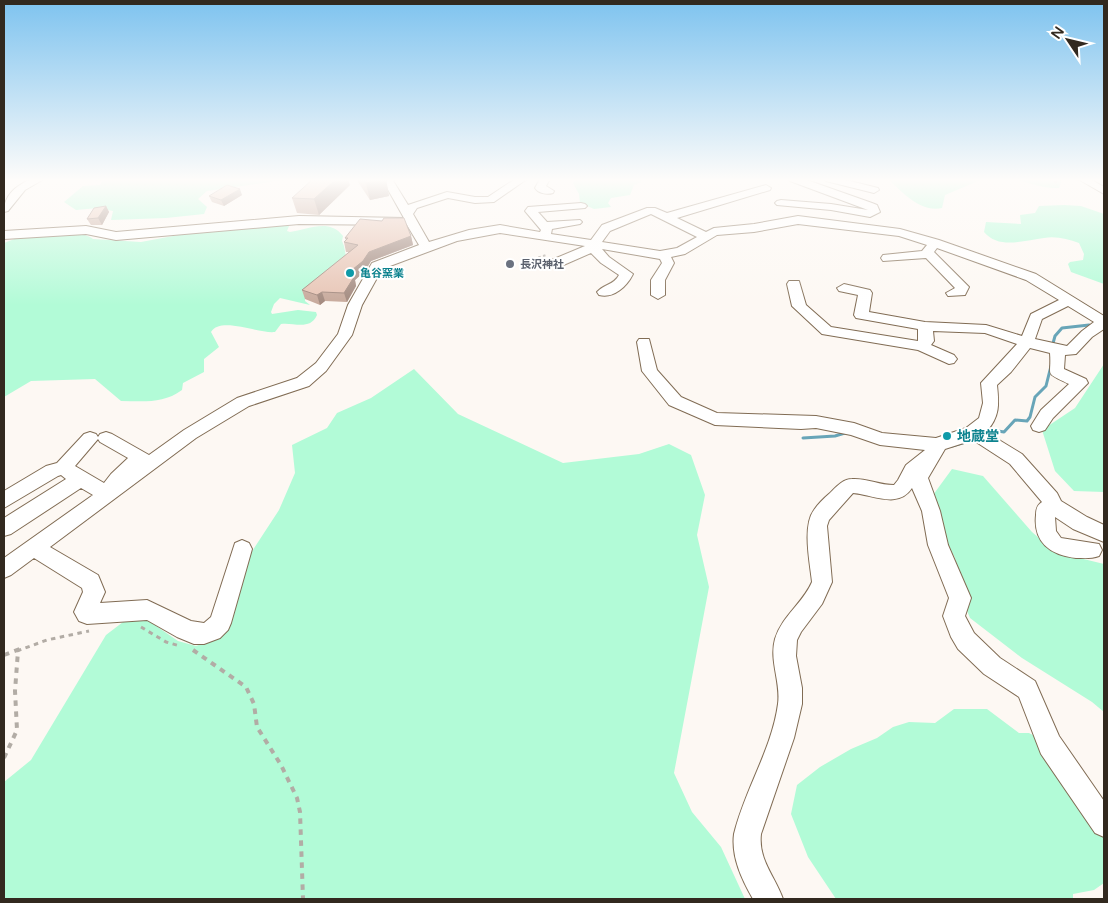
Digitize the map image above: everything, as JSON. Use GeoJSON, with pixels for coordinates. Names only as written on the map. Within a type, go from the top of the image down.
{"type":"FeatureCollection","features":[{"type":"Feature","properties":{"kind":"street"},"geometry":{"type":"LineString","coordinates":[[4,235],[86,230],[116,236],[286,221]]}},
{"type":"Feature","properties":{"kind":"street"},"geometry":{"type":"LineString","coordinates":[[411,221],[416,229],[419,240],[428,248]]}},
{"type":"Feature","properties":{"kind":"street"},"geometry":{"type":"LineString","coordinates":[[538,221],[545,231]]}},
{"type":"Feature","properties":{"kind":"street"},"geometry":{"type":"LineString","coordinates":[[554,264],[596,246],[606,228],[623,221]]}},
{"type":"Feature","properties":{"kind":"street"},"geometry":{"type":"LineString","coordinates":[[675,221],[705,236]]}},
{"type":"Feature","properties":{"kind":"street"},"geometry":{"type":"LineString","coordinates":[[4,569],[190,434],[243,402],[302,382],[321,367],[345,335],[355,305],[377,266],[488,230],[545,231],[596,246],[648,254],[664,254],[681,250],[714,232],[754,228],[792,221]]}},
{"type":"Feature","properties":{"kind":"street"},"geometry":{"type":"LineString","coordinates":[[807,221],[900,233],[932,249],[974,257],[1031,277],[1102,320],[1071,351],[1057,350],[986,329],[926,326],[861,315]]}},
{"type":"Feature","properties":{"kind":"street"},"geometry":{"type":"LineString","coordinates":[[545,231],[576,222]]}},
{"type":"Feature","properties":{"kind":"street"},"geometry":{"type":"LineString","coordinates":[[596,246],[605,260],[626,274],[621,284],[604,292]]}},
{"type":"Feature","properties":{"kind":"street"},"geometry":{"type":"LineString","coordinates":[[887,258],[932,249]]}},
{"type":"Feature","properties":{"kind":"street"},"geometry":{"type":"LineString","coordinates":[[932,249],[962,287],[960,292],[954,293]]}},
{"type":"Feature","properties":{"kind":"street"},"geometry":{"type":"LineString","coordinates":[[658,295],[658,280],[667,266],[664,254]]}},
{"type":"Feature","properties":{"kind":"street"},"geometry":{"type":"LineString","coordinates":[[794,284],[799,306],[826,331],[922,346],[949,359]]}},
{"type":"Feature","properties":{"kind":"street"},"geometry":{"type":"LineString","coordinates":[[844,288],[865,294],[860,336]]}},
{"type":"Feature","properties":{"kind":"street"},"geometry":{"type":"LineString","coordinates":[[769,899],[752,867],[747,846],[748,831],[790,705],[791,693],[785,653],[786,638],[794,622],[820,590],[822,582],[817,526],[820,516],[850,486],[868,487],[882,492],[898,492],[905,485],[912,470],[933,450],[975,433],[990,414],[989,383],[1012,362],[1016,354],[1027,342],[1036,317],[1068,300]]}},
{"type":"Feature","properties":{"kind":"street"},"geometry":{"type":"LineString","coordinates":[[922,346],[927,341],[926,326]]}},
{"type":"Feature","properties":{"kind":"street"},"geometry":{"type":"LineString","coordinates":[[644,342],[650,371],[675,401],[715,418],[801,423],[816,422],[854,429],[889,440],[916,444],[933,450]]}},
{"type":"Feature","properties":{"kind":"street"},"geometry":{"type":"LineString","coordinates":[[1038,426],[1047,414],[1080,383],[1056,371],[1058,361],[1057,350]]}},
{"type":"Feature","properties":{"kind":"street"},"geometry":{"type":"LineString","coordinates":[[975,433],[1016,459],[1050,498],[1053,506],[1080,523],[1104,534]]}},
{"type":"Feature","properties":{"kind":"street"},"geometry":{"type":"LineString","coordinates":[[4,500],[52,470],[63,468],[98,438],[141,457],[117,479],[108,494]]}},
{"type":"Feature","properties":{"kind":"street"},"geometry":{"type":"LineString","coordinates":[[933,450],[927,468],[919,477],[919,482],[931,511],[938,545],[960,598],[954,616],[959,630],[966,642],[992,666],[1027,689],[1050,745],[1104,824]]}},
{"type":"Feature","properties":{"kind":"street"},"geometry":{"type":"LineString","coordinates":[[63,468],[108,494]]}},
{"type":"Feature","properties":{"kind":"street"},"geometry":{"type":"LineString","coordinates":[[4,528],[82,478]]}},
{"type":"Feature","properties":{"kind":"street"},"geometry":{"type":"LineString","coordinates":[[1053,506],[1046,508],[1043,525],[1045,535],[1054,544],[1067,549],[1092,550]]}},
{"type":"Feature","properties":{"kind":"street"},"geometry":{"type":"LineString","coordinates":[[33,547],[91,582],[94,592],[86,612],[87,614],[147,610],[196,634],[205,635],[212,632],[220,623],[242,549]]}},
{"type":"Feature","properties":{"kind":"path"},"geometry":{"type":"LineString","coordinates":[[139,626],[166,642],[194,651],[246,687],[254,704],[257,727],[281,765],[297,798],[300,812],[303,899]]}},
{"type":"Feature","properties":{"kind":"path"},"geometry":{"type":"LineString","coordinates":[[4,656],[46,640],[94,630]]}},
{"type":"Feature","properties":{"kind":"path"},"geometry":{"type":"LineString","coordinates":[[4,758],[17,730],[14,691],[18,651]]}},
{"type":"Feature","properties":{"kind":"green space"},"geometry":{"type":"Polygon","coordinates":[[[1021,221],[1104,221],[1104,284],[1071,272],[1068,264],[1070,262],[1083,260],[1084,254],[1079,243],[1053,237],[1021,242],[1005,242],[990,238],[984,232],[986,222],[1021,224],[1021,221]]]}},
{"type":"Feature","properties":{"kind":"green space"},"geometry":{"type":"Polygon","coordinates":[[[286,224],[289,226],[287,231],[290,232],[325,226],[332,227],[343,236],[342,241],[347,262],[305,298],[305,301],[310,305],[280,298],[274,304],[271,312],[272,314],[298,310],[316,312],[317,315],[310,323],[301,325],[281,324],[275,332],[231,325],[216,327],[211,332],[219,347],[204,359],[204,372],[183,383],[182,390],[160,400],[121,401],[95,379],[31,381],[4,397],[4,243],[23,236],[60,233],[81,234],[93,239],[141,242],[189,233],[286,224]]]}},
{"type":"Feature","properties":{"kind":"green space"},"geometry":{"type":"Polygon","coordinates":[[[1104,364],[1104,492],[1074,491],[1055,471],[1042,430],[1075,408],[1104,364]]]}},
{"type":"Feature","properties":{"kind":"green space"},"geometry":{"type":"Polygon","coordinates":[[[414,369],[458,414],[563,463],[639,454],[669,444],[691,455],[705,495],[697,535],[709,587],[674,773],[692,812],[721,847],[745,899],[4,899],[4,782],[31,760],[106,635],[123,622],[146,619],[178,641],[196,646],[212,640],[225,628],[235,610],[249,556],[279,510],[295,473],[292,445],[327,428],[337,413],[371,398],[414,369]]]}},
{"type":"Feature","properties":{"kind":"green space"},"geometry":{"type":"Polygon","coordinates":[[[952,469],[983,476],[1032,532],[1055,552],[1104,564],[1104,712],[1092,702],[1022,658],[970,618],[963,601],[964,593],[955,558],[942,532],[933,495],[952,469]]]}},
{"type":"Feature","properties":{"kind":"green space"},"geometry":{"type":"Polygon","coordinates":[[[954,709],[987,709],[1019,733],[1029,733],[1042,740],[1100,824],[1104,833],[1104,883],[1094,890],[1073,894],[1073,899],[836,899],[808,857],[791,814],[797,785],[820,767],[851,749],[877,738],[893,727],[909,722],[935,723],[954,709]]]}},
{"type":"Feature","properties":{"kind":"building"},"geometry":{"type":"Polygon","coordinates":[[[358,221],[405,221],[411,236],[369,252],[363,261],[347,274],[354,277],[344,293],[322,292],[317,295],[302,290],[358,245],[344,242],[348,238],[345,238],[358,221]]]}},
{"type":"Feature","properties":{"kind":"waterway"},"geometry":{"type":"LineString","coordinates":[[1052,347],[1055,336],[1062,328],[1089,325]]}},
{"type":"Feature","properties":{"kind":"waterway"},"geometry":{"type":"LineString","coordinates":[[985,434],[992,430],[1004,432],[1015,420],[1027,421],[1030,417],[1035,397],[1046,386],[1051,366]]}},
{"type":"Feature","properties":{"kind":"waterway"},"geometry":{"type":"LineString","coordinates":[[803,438],[835,436],[845,433]]}},
{"type":"Feature","properties":{"kind":"waterway"},"geometry":{"type":"LineString","coordinates":[[952,446],[976,439]]}},
{"type":"Feature","properties":{"kind":"place","name":"長沢神社"},"geometry":{"type":"Point","coordinates":[510,264]}},
{"type":"Feature","properties":{"kind":"place","name":"亀谷窯業"},"geometry":{"type":"Point","coordinates":[350,273]}},
{"type":"Feature","properties":{"kind":"place","name":"地蔵堂"},"geometry":{"type":"Point","coordinates":[947,436]}}]}
